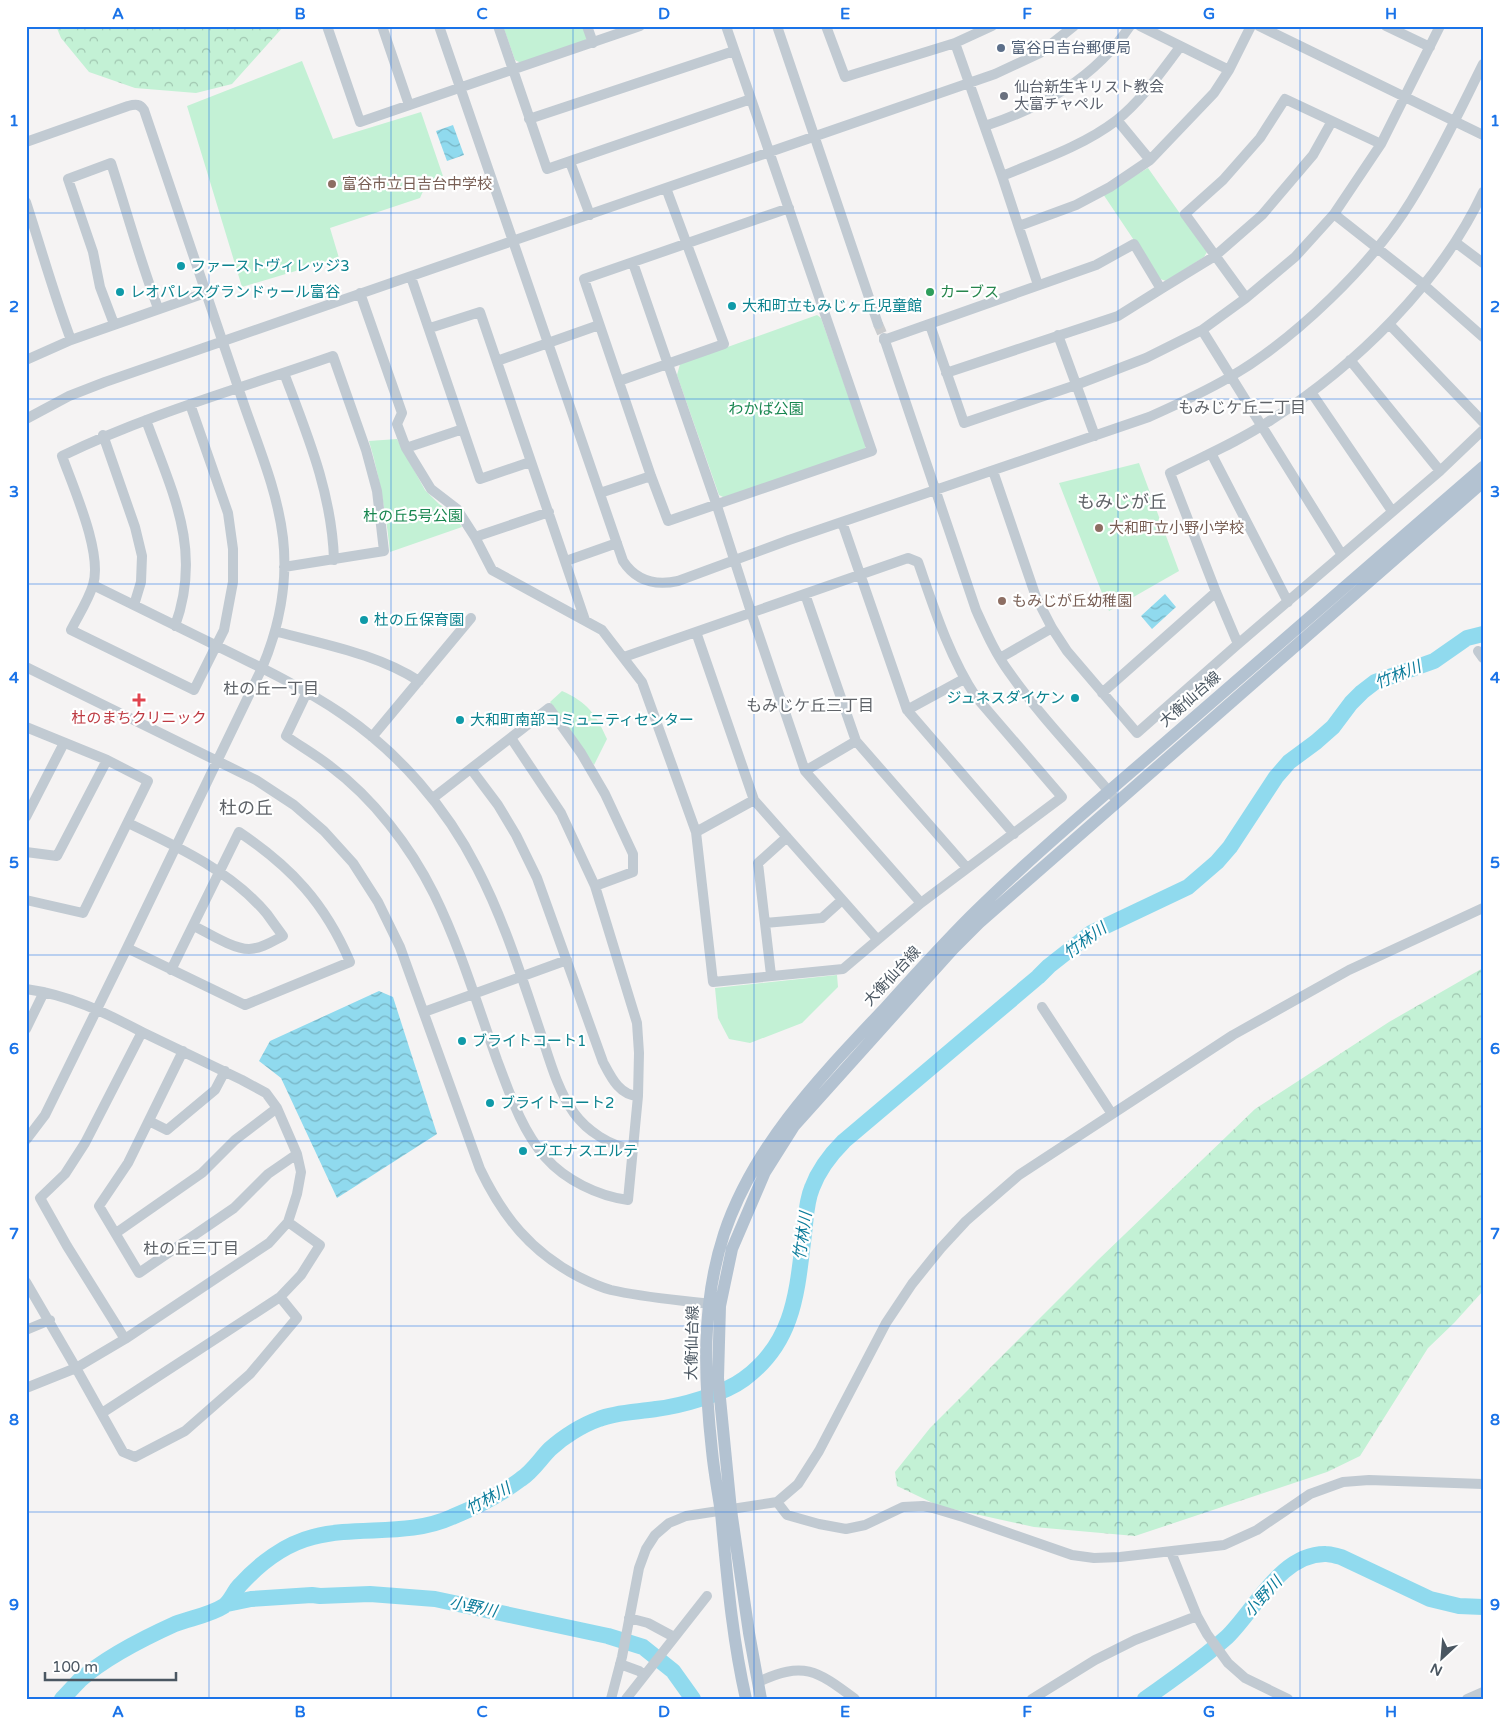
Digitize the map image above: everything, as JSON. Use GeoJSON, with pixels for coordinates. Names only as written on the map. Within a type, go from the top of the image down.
{"type":"FeatureCollection","features":[{"type":"Feature","properties":{"kind":"main road","name":"大衡仙台線"},"geometry":{"type":"LineString","coordinates":[[1113,796],[1483,467]]}},
{"type":"Feature","properties":{"kind":"main road","name":"大衡仙台線"},"geometry":{"type":"LineString","coordinates":[[746,1699],[731,1614],[726,1511],[712,1379],[717,1258],[733,1211],[756,1164],[789,1115],[848,1047],[971,916],[1483,482]]}},
{"type":"Feature","properties":{"kind":"main road","name":"大衡仙台線"},"geometry":{"type":"LineString","coordinates":[[726,1511],[760,1699]]}},
{"type":"Feature","properties":{"kind":"street"},"geometry":{"type":"LineString","coordinates":[[326,26],[360,122],[640,26]]}},
{"type":"Feature","properties":{"kind":"street"},"geometry":{"type":"LineString","coordinates":[[382,26],[409,105]]}},
{"type":"Feature","properties":{"kind":"street"},"geometry":{"type":"LineString","coordinates":[[439,26],[623,561],[630,571],[641,578],[653,583],[664,584],[678,581],[842,522],[1149,417],[1191,398],[1231,376],[1264,354],[1301,325],[1341,288],[1378,247],[1410,203],[1483,64]]}},
{"type":"Feature","properties":{"kind":"street"},"geometry":{"type":"LineString","coordinates":[[498,26],[547,169],[751,99]]}},
{"type":"Feature","properties":{"kind":"street"},"geometry":{"type":"LineString","coordinates":[[587,26],[593,43]]}},
{"type":"Feature","properties":{"kind":"street"},"geometry":{"type":"LineString","coordinates":[[726,26],[789,208],[872,452],[668,521],[584,279],[789,208]]}},
{"type":"Feature","properties":{"kind":"street"},"geometry":{"type":"LineString","coordinates":[[777,26],[816,136],[878,324]]}},
{"type":"Feature","properties":{"kind":"street"},"geometry":{"type":"LineString","coordinates":[[826,26],[845,77],[955,43],[992,26]]}},
{"type":"Feature","properties":{"kind":"street"},"geometry":{"type":"LineString","coordinates":[[26,419],[69,396],[223,341],[970,83],[1026,61],[1052,45],[1074,26]]}},
{"type":"Feature","properties":{"kind":"street"},"geometry":{"type":"LineString","coordinates":[[985,126],[1030,110],[1080,79],[1101,62],[1130,26]]}},
{"type":"Feature","properties":{"kind":"street"},"geometry":{"type":"LineString","coordinates":[[1140,26],[1229,70]]}},
{"type":"Feature","properties":{"kind":"street"},"geometry":{"type":"LineString","coordinates":[[1019,226],[1076,205],[1110,187],[1150,160],[1214,93],[1229,70],[1251,26]]}},
{"type":"Feature","properties":{"kind":"street"},"geometry":{"type":"LineString","coordinates":[[1259,26],[1483,135]]}},
{"type":"Feature","properties":{"kind":"street"},"geometry":{"type":"LineString","coordinates":[[1386,26],[1430,47]]}},
{"type":"Feature","properties":{"kind":"street"},"geometry":{"type":"LineString","coordinates":[[930,325],[964,423],[1076,385],[1146,358],[1202,330],[1246,298],[1295,256],[1334,214],[1381,144],[1440,26]]}},
{"type":"Feature","properties":{"kind":"street"},"geometry":{"type":"LineString","coordinates":[[955,43],[1038,285]]}},
{"type":"Feature","properties":{"kind":"street"},"geometry":{"type":"LineString","coordinates":[[1002,176],[1056,155],[1083,142],[1117,120],[1144,93],[1180,47]]}},
{"type":"Feature","properties":{"kind":"street"},"geometry":{"type":"LineString","coordinates":[[529,120],[734,51]]}},
{"type":"Feature","properties":{"kind":"street"},"geometry":{"type":"LineString","coordinates":[[1246,298],[1185,214],[1223,180],[1260,138],[1285,99],[1381,144]]}},
{"type":"Feature","properties":{"kind":"street"},"geometry":{"type":"LineString","coordinates":[[26,142],[128,106],[136,104],[144,110],[205,293],[272,484],[283,538],[284,567],[283,587],[275,631],[262,668],[45,1114],[26,1140]]}},
{"type":"Feature","properties":{"kind":"street"},"geometry":{"type":"LineString","coordinates":[[1117,120],[1150,160]]}},
{"type":"Feature","properties":{"kind":"street"},"geometry":{"type":"LineString","coordinates":[[946,373],[1118,316],[1215,256],[1262,215],[1292,181],[1313,155],[1332,121]]}},
{"type":"Feature","properties":{"kind":"street"},"geometry":{"type":"LineString","coordinates":[[570,162],[590,215]]}},
{"type":"Feature","properties":{"kind":"street"},"geometry":{"type":"LineString","coordinates":[[114,324],[100,287],[92,252],[68,179],[111,163],[142,266],[158,308]]}},
{"type":"Feature","properties":{"kind":"street"},"geometry":{"type":"LineString","coordinates":[[619,381],[724,344],[666,188]]}},
{"type":"Feature","properties":{"kind":"street"},"geometry":{"type":"LineString","coordinates":[[1238,644],[1170,473],[1262,425],[1311,392],[1350,360],[1390,324],[1424,285],[1454,242],[1482,196]]}},
{"type":"Feature","properties":{"kind":"street"},"geometry":{"type":"LineString","coordinates":[[26,202],[47,264],[55,298],[71,340]]}},
{"type":"Feature","properties":{"kind":"street"},"geometry":{"type":"LineString","coordinates":[[1334,214],[1378,247],[1483,337]]}},
{"type":"Feature","properties":{"kind":"street"},"geometry":{"type":"LineString","coordinates":[[1454,242],[1483,263]]}},
{"type":"Feature","properties":{"kind":"street"},"geometry":{"type":"LineString","coordinates":[[1113,796],[1038,710],[1000,658],[976,610],[884,339],[930,325],[1038,285],[1096,266],[1134,244],[1161,289]]}},
{"type":"Feature","properties":{"kind":"street"},"geometry":{"type":"LineString","coordinates":[[634,263],[805,771],[921,903]]}},
{"type":"Feature","properties":{"kind":"street"},"geometry":{"type":"LineString","coordinates":[[412,277],[480,479],[530,462]]}},
{"type":"Feature","properties":{"kind":"street"},"geometry":{"type":"LineString","coordinates":[[27,355],[205,293]]}},
{"type":"Feature","properties":{"kind":"street"},"geometry":{"type":"LineString","coordinates":[[360,293],[402,413],[397,424],[406,448],[431,489],[457,509],[475,537],[492,570],[602,630],[642,682],[696,832],[713,982],[843,969],[921,903],[1062,797],[976,697],[964,679],[940,624],[918,562],[908,558],[624,657]]}},
{"type":"Feature","properties":{"kind":"street"},"geometry":{"type":"LineString","coordinates":[[430,328],[480,312],[585,620]]}},
{"type":"Feature","properties":{"kind":"street"},"geometry":{"type":"LineString","coordinates":[[1390,324],[1483,422]]}},
{"type":"Feature","properties":{"kind":"street"},"geometry":{"type":"LineString","coordinates":[[497,361],[599,325]]}},
{"type":"Feature","properties":{"kind":"street"},"geometry":{"type":"LineString","coordinates":[[1202,330],[1342,555]]}},
{"type":"Feature","properties":{"kind":"street"},"geometry":{"type":"LineString","coordinates":[[1058,335],[1095,436]]}},
{"type":"Feature","properties":{"kind":"street"},"geometry":{"type":"LineString","coordinates":[[190,404],[228,513],[233,549],[233,582],[224,630],[194,690],[71,630],[93,585],[94,560],[92,543],[62,456],[103,435],[190,404],[333,356],[366,450],[377,491],[384,551],[284,567]]}},
{"type":"Feature","properties":{"kind":"street"},"geometry":{"type":"LineString","coordinates":[[1350,360],[1440,471]]}},
{"type":"Feature","properties":{"kind":"street"},"geometry":{"type":"LineString","coordinates":[[284,373],[317,464],[329,507],[333,533],[334,560]]}},
{"type":"Feature","properties":{"kind":"street"},"geometry":{"type":"LineString","coordinates":[[1311,392],[1392,511]]}},
{"type":"Feature","properties":{"kind":"street"},"geometry":{"type":"LineString","coordinates":[[146,420],[177,506],[184,534],[187,580],[182,606],[175,626]]}},
{"type":"Feature","properties":{"kind":"street"},"geometry":{"type":"LineString","coordinates":[[406,448],[463,429]]}},
{"type":"Feature","properties":{"kind":"street"},"geometry":{"type":"LineString","coordinates":[[993,471],[1036,597],[1052,628],[1067,650],[1137,733],[1440,471],[1483,430]]}},
{"type":"Feature","properties":{"kind":"street"},"geometry":{"type":"LineString","coordinates":[[103,435],[135,527],[142,556],[141,582],[134,605]]}},
{"type":"Feature","properties":{"kind":"street"},"geometry":{"type":"LineString","coordinates":[[1211,453],[1288,602]]}},
{"type":"Feature","properties":{"kind":"street"},"geometry":{"type":"LineString","coordinates":[[600,493],[651,476]]}},
{"type":"Feature","properties":{"kind":"street"},"geometry":{"type":"LineString","coordinates":[[475,537],[548,512]]}},
{"type":"Feature","properties":{"kind":"street"},"geometry":{"type":"LineString","coordinates":[[842,522],[907,710],[1014,834]]}},
{"type":"Feature","properties":{"kind":"street"},"geometry":{"type":"LineString","coordinates":[[566,561],[618,544]]}},
{"type":"Feature","properties":{"kind":"street"},"geometry":{"type":"LineString","coordinates":[[93,585],[307,692],[343,714],[372,737],[408,771],[433,798],[476,866],[493,901],[522,976],[563,1095],[575,1114],[589,1128],[605,1139],[622,1147],[632,1148]]}},
{"type":"Feature","properties":{"kind":"street"},"geometry":{"type":"LineString","coordinates":[[1102,693],[1216,592]]}},
{"type":"Feature","properties":{"kind":"street"},"geometry":{"type":"LineString","coordinates":[[805,594],[856,741],[967,868]]}},
{"type":"Feature","properties":{"kind":"street"},"geometry":{"type":"LineString","coordinates":[[372,737],[471,618]]}},
{"type":"Feature","properties":{"kind":"street"},"geometry":{"type":"LineString","coordinates":[[1000,658],[1052,628]]}},
{"type":"Feature","properties":{"kind":"street"},"geometry":{"type":"LineString","coordinates":[[275,631],[363,654],[404,671],[419,681]]}},
{"type":"Feature","properties":{"kind":"street"},"geometry":{"type":"LineString","coordinates":[[696,632],[754,800],[877,939]]}},
{"type":"Feature","properties":{"kind":"street"},"geometry":{"type":"LineString","coordinates":[[26,667],[256,780],[294,805],[324,832],[353,863],[383,910],[400,946],[480,1170],[492,1194],[528,1242],[568,1271],[609,1289],[650,1297],[714,1305]]}},
{"type":"Feature","properties":{"kind":"street"},"geometry":{"type":"LineString","coordinates":[[907,710],[964,679]]}},
{"type":"Feature","properties":{"kind":"street"},"geometry":{"type":"LineString","coordinates":[[307,692],[286,736],[330,767],[364,797],[395,832],[416,863],[434,894],[458,950],[521,1122],[532,1140],[559,1171],[576,1182],[614,1198],[628,1200],[638,1096],[639,1053],[637,1023],[595,886],[562,814],[511,738]]}},
{"type":"Feature","properties":{"kind":"street"},"geometry":{"type":"LineString","coordinates":[[433,798],[549,708],[581,753],[633,854],[633,872],[595,886]]}},
{"type":"Feature","properties":{"kind":"street"},"geometry":{"type":"LineString","coordinates":[[26,727],[107,760],[148,781],[84,913],[42,902],[26,900]]}},
{"type":"Feature","properties":{"kind":"street"},"geometry":{"type":"LineString","coordinates":[[805,771],[856,741]]}},
{"type":"Feature","properties":{"kind":"street"},"geometry":{"type":"LineString","coordinates":[[26,817],[64,743]]}},
{"type":"Feature","properties":{"kind":"street"},"geometry":{"type":"LineString","coordinates":[[26,852],[57,856],[107,760]]}},
{"type":"Feature","properties":{"kind":"street"},"geometry":{"type":"LineString","coordinates":[[471,769],[498,805],[516,834],[537,878],[612,1080],[630,1095],[638,1096]]}},
{"type":"Feature","properties":{"kind":"street"},"geometry":{"type":"LineString","coordinates":[[696,832],[754,800]]}},
{"type":"Feature","properties":{"kind":"street"},"geometry":{"type":"LineString","coordinates":[[128,823],[176,846],[219,873],[246,893],[266,913],[283,936],[262,946],[249,949],[222,940],[194,926]]}},
{"type":"Feature","properties":{"kind":"street"},"geometry":{"type":"LineString","coordinates":[[127,948],[171,970],[245,1006],[350,962],[341,940],[310,893],[291,872],[266,850],[239,832],[171,970]]}},
{"type":"Feature","properties":{"kind":"street"},"geometry":{"type":"LineString","coordinates":[[772,975],[758,863],[787,837]]}},
{"type":"Feature","properties":{"kind":"street"},"geometry":{"type":"LineString","coordinates":[[766,923],[822,918],[842,900]]}},
{"type":"Feature","properties":{"kind":"street"},"geometry":{"type":"LineString","coordinates":[[611,1699],[621,1660],[639,1568],[646,1549],[655,1536],[669,1523],[686,1516],[777,1502],[798,1484],[819,1451],[886,1324],[912,1284],[966,1221],[1019,1174],[1233,1035],[1349,970],[1483,908]]}},
{"type":"Feature","properties":{"kind":"street"},"geometry":{"type":"LineString","coordinates":[[424,1012],[567,960]]}},
{"type":"Feature","properties":{"kind":"street"},"geometry":{"type":"LineString","coordinates":[[26,989],[44,992],[97,1008],[266,1093],[277,1108],[297,1154],[301,1172],[298,1194],[288,1222],[269,1243],[76,1368],[26,1388]]}},
{"type":"Feature","properties":{"kind":"street"},"geometry":{"type":"LineString","coordinates":[[26,1029],[44,992]]}},
{"type":"Feature","properties":{"kind":"street"},"geometry":{"type":"LineString","coordinates":[[1042,1007],[1112,1114]]}},
{"type":"Feature","properties":{"kind":"street"},"geometry":{"type":"LineString","coordinates":[[125,1338],[40,1198],[65,1174],[85,1143],[142,1032]]}},
{"type":"Feature","properties":{"kind":"street"},"geometry":{"type":"LineString","coordinates":[[183,1051],[128,1164],[99,1206],[139,1273],[234,1208],[268,1174],[297,1154]]}},
{"type":"Feature","properties":{"kind":"street"},"geometry":{"type":"LineString","coordinates":[[149,1121],[167,1130],[215,1090],[225,1071]]}},
{"type":"Feature","properties":{"kind":"street"},"geometry":{"type":"LineString","coordinates":[[116,1233],[202,1172],[234,1140],[277,1108]]}},
{"type":"Feature","properties":{"kind":"street"},"geometry":{"type":"LineString","coordinates":[[102,1413],[280,1297],[301,1275],[320,1245],[288,1222]]}},
{"type":"Feature","properties":{"kind":"street"},"geometry":{"type":"LineString","coordinates":[[26,1282],[50,1320],[123,1452],[134,1457],[185,1431],[250,1374],[297,1318],[280,1297]]}},
{"type":"Feature","properties":{"kind":"street"},"geometry":{"type":"LineString","coordinates":[[26,1330],[50,1320]]}},
{"type":"Feature","properties":{"kind":"street"},"geometry":{"type":"LineString","coordinates":[[777,1502],[787,1514],[820,1524],[852,1529],[903,1507],[923,1506],[946,1510],[1072,1555],[1094,1558],[1171,1552],[1224,1545],[1257,1530],[1310,1494],[1343,1482],[1369,1480],[1483,1484]]}},
{"type":"Feature","properties":{"kind":"street"},"geometry":{"type":"LineString","coordinates":[[1171,1552],[1197,1616],[1207,1634],[1234,1669],[1245,1678],[1288,1699]]}},
{"type":"Feature","properties":{"kind":"street"},"geometry":{"type":"LineString","coordinates":[[626,1699],[707,1596]]}},
{"type":"Feature","properties":{"kind":"street"},"geometry":{"type":"LineString","coordinates":[[1032,1699],[1095,1660],[1135,1640],[1197,1616]]}},
{"type":"Feature","properties":{"kind":"street"},"geometry":{"type":"LineString","coordinates":[[628,1622],[648,1623],[672,1640]]}},
{"type":"Feature","properties":{"kind":"street"},"geometry":{"type":"LineString","coordinates":[[621,1660],[639,1671],[647,1672]]}},
{"type":"Feature","properties":{"kind":"street"},"geometry":{"type":"LineString","coordinates":[[758,1682],[787,1671],[808,1670],[834,1683],[855,1699]]}},
{"type":"Feature","properties":{"kind":"street"},"geometry":{"type":"LineString","coordinates":[[1467,1699],[1483,1692]]}},
{"type":"Feature","properties":{"kind":"green space"},"geometry":{"type":"Polygon","coordinates":[[[56,26],[284,26],[232,84],[196,93],[135,88],[89,72],[61,38],[56,26]]]}},
{"type":"Feature","properties":{"kind":"green space"},"geometry":{"type":"Polygon","coordinates":[[[503,26],[584,26],[588,36],[585,41],[521,63],[515,60],[503,26]]]}},
{"type":"Feature","properties":{"kind":"green space"},"geometry":{"type":"Polygon","coordinates":[[[302,61],[333,139],[421,112],[445,182],[424,189],[420,198],[330,228],[339,258],[242,287],[187,106],[302,61]]]}},
{"type":"Feature","properties":{"kind":"green space"},"geometry":{"type":"Polygon","coordinates":[[[1148,168],[1207,252],[1204,257],[1166,281],[1160,279],[1103,194],[1148,168]]]}},
{"type":"Feature","properties":{"kind":"green space","name":"わかば公園"},"geometry":{"type":"Polygon","coordinates":[[[817,315],[821,318],[866,446],[864,450],[725,498],[719,495],[677,375],[680,364],[817,315]]]}},
{"type":"Feature","properties":{"kind":"green space","name":"杜の丘5号公園"},"geometry":{"type":"Polygon","coordinates":[[[397,439],[425,490],[439,504],[452,512],[462,527],[390,552],[382,496],[369,441],[397,439]]]}},
{"type":"Feature","properties":{"kind":"green space"},"geometry":{"type":"Polygon","coordinates":[[[1139,463],[1179,571],[1109,611],[1059,483],[1139,463]]]}},
{"type":"Feature","properties":{"kind":"green space"},"geometry":{"type":"Polygon","coordinates":[[[562,691],[571,695],[590,710],[599,722],[607,739],[594,765],[550,702],[562,691]]]}},
{"type":"Feature","properties":{"kind":"green space"},"geometry":{"type":"Polygon","coordinates":[[[1483,968],[1483,1291],[1428,1348],[1360,1456],[1327,1472],[1135,1536],[1034,1527],[939,1506],[897,1486],[895,1472],[930,1428],[1098,1260],[1255,1109],[1389,1022],[1483,968]]]}},
{"type":"Feature","properties":{"kind":"green space"},"geometry":{"type":"Polygon","coordinates":[[[837,975],[838,987],[802,1023],[750,1043],[729,1039],[718,1018],[715,988],[837,975]]]}},
{"type":"Feature","properties":{"kind":"water"},"geometry":{"type":"Polygon","coordinates":[[[453,125],[464,155],[447,161],[436,131],[453,125]]]}},
{"type":"Feature","properties":{"kind":"water"},"geometry":{"type":"Polygon","coordinates":[[[1165,594],[1176,607],[1152,629],[1141,616],[1165,594]]]}},
{"type":"Feature","properties":{"kind":"water"},"geometry":{"type":"Polygon","coordinates":[[[379,991],[393,997],[437,1134],[337,1198],[281,1078],[259,1061],[270,1041],[379,991]]]}},
{"type":"Feature","properties":{"kind":"waterway","name":"竹林川"},"geometry":{"type":"LineString","coordinates":[[62,1699],[90,1672],[126,1649],[175,1624],[207,1614],[224,1606],[247,1577],[273,1556],[292,1544],[330,1534],[418,1527],[452,1517],[488,1500],[513,1485],[529,1472],[555,1445],[586,1425],[612,1415],[690,1402],[725,1390],[744,1379],[774,1349],[784,1332],[799,1275],[806,1210],[810,1193],[822,1168],[844,1141],[1049,966],[1091,933],[1188,887],[1217,862],[1230,847],[1276,777],[1289,762],[1333,727],[1362,692],[1375,682],[1434,661],[1467,638],[1483,634]]}},
{"type":"Feature","properties":{"kind":"waterway","name":"小野川"},"geometry":{"type":"LineString","coordinates":[[1145,1699],[1227,1637],[1282,1573],[1295,1563],[1310,1556],[1326,1554],[1341,1557],[1430,1599],[1459,1606],[1483,1607]]}},
{"type":"Feature","properties":{"kind":"waterway","name":"小野川"},"geometry":{"type":"LineString","coordinates":[[227,1604],[251,1599],[312,1595],[370,1594],[435,1599],[608,1636],[643,1647],[673,1671],[693,1699]]}},
{"type":"Feature","properties":{"kind":"tunnel"},"geometry":{"type":"LineString","coordinates":[[878,324],[884,338]]}},
{"type":"Feature","properties":{"kind":"place","name":"富谷日吉台郵便局"},"geometry":{"type":"Point","coordinates":[1001,48]}},
{"type":"Feature","properties":{"kind":"place","name":"仙台新生キリスト教会 大富チャペル"},"geometry":{"type":"Point","coordinates":[1004,96]}},
{"type":"Feature","properties":{"kind":"place","name":"富谷市立日吉台中学校"},"geometry":{"type":"Point","coordinates":[332,184]}},
{"type":"Feature","properties":{"kind":"place","name":"ファーストヴィレッジ3"},"geometry":{"type":"Point","coordinates":[181,266]}},
{"type":"Feature","properties":{"kind":"place","name":"レオパレスグランドゥール富谷"},"geometry":{"type":"Point","coordinates":[120,292]}},
{"type":"Feature","properties":{"kind":"place","name":"カーブス"},"geometry":{"type":"Point","coordinates":[930,292]}},
{"type":"Feature","properties":{"kind":"place","name":"大和町立もみじヶ丘児童館"},"geometry":{"type":"Point","coordinates":[732,306]}},
{"type":"Feature","properties":{"kind":"place","name":"大和町立小野小学校"},"geometry":{"type":"Point","coordinates":[1099,528]}},
{"type":"Feature","properties":{"kind":"place","name":"もみじが丘幼稚園"},"geometry":{"type":"Point","coordinates":[1002,601]}},
{"type":"Feature","properties":{"kind":"place","name":"杜の丘保育園"},"geometry":{"type":"Point","coordinates":[364,620]}},
{"type":"Feature","properties":{"kind":"place","name":"ジュネスダイケン"},"geometry":{"type":"Point","coordinates":[1075,698]}},
{"type":"Feature","properties":{"kind":"place","name":"杜のまちクリニック"},"geometry":{"type":"Point","coordinates":[139,700]}},
{"type":"Feature","properties":{"kind":"place","name":"大和町南部コミュニティセンター"},"geometry":{"type":"Point","coordinates":[460,720]}},
{"type":"Feature","properties":{"kind":"place","name":"ブライトコート1"},"geometry":{"type":"Point","coordinates":[462,1041]}},
{"type":"Feature","properties":{"kind":"place","name":"ブライトコート2"},"geometry":{"type":"Point","coordinates":[490,1103]}},
{"type":"Feature","properties":{"kind":"place","name":"ブエナスエルテ"},"geometry":{"type":"Point","coordinates":[523,1151]}},
{"type":"Feature","properties":{"kind":"district","name":"もみじケ丘二丁目"},"geometry":{"type":"Point","coordinates":[1242,408]}},
{"type":"Feature","properties":{"kind":"district","name":"もみじが丘"},"geometry":{"type":"Point","coordinates":[1122,502]}},
{"type":"Feature","properties":{"kind":"district","name":"杜の丘一丁目"},"geometry":{"type":"Point","coordinates":[271,689]}},
{"type":"Feature","properties":{"kind":"district","name":"もみじケ丘三丁目"},"geometry":{"type":"Point","coordinates":[810,706]}},
{"type":"Feature","properties":{"kind":"district","name":"杜の丘"},"geometry":{"type":"Point","coordinates":[246,808]}},
{"type":"Feature","properties":{"kind":"district","name":"杜の丘三丁目"},"geometry":{"type":"Point","coordinates":[191,1249]}}]}
